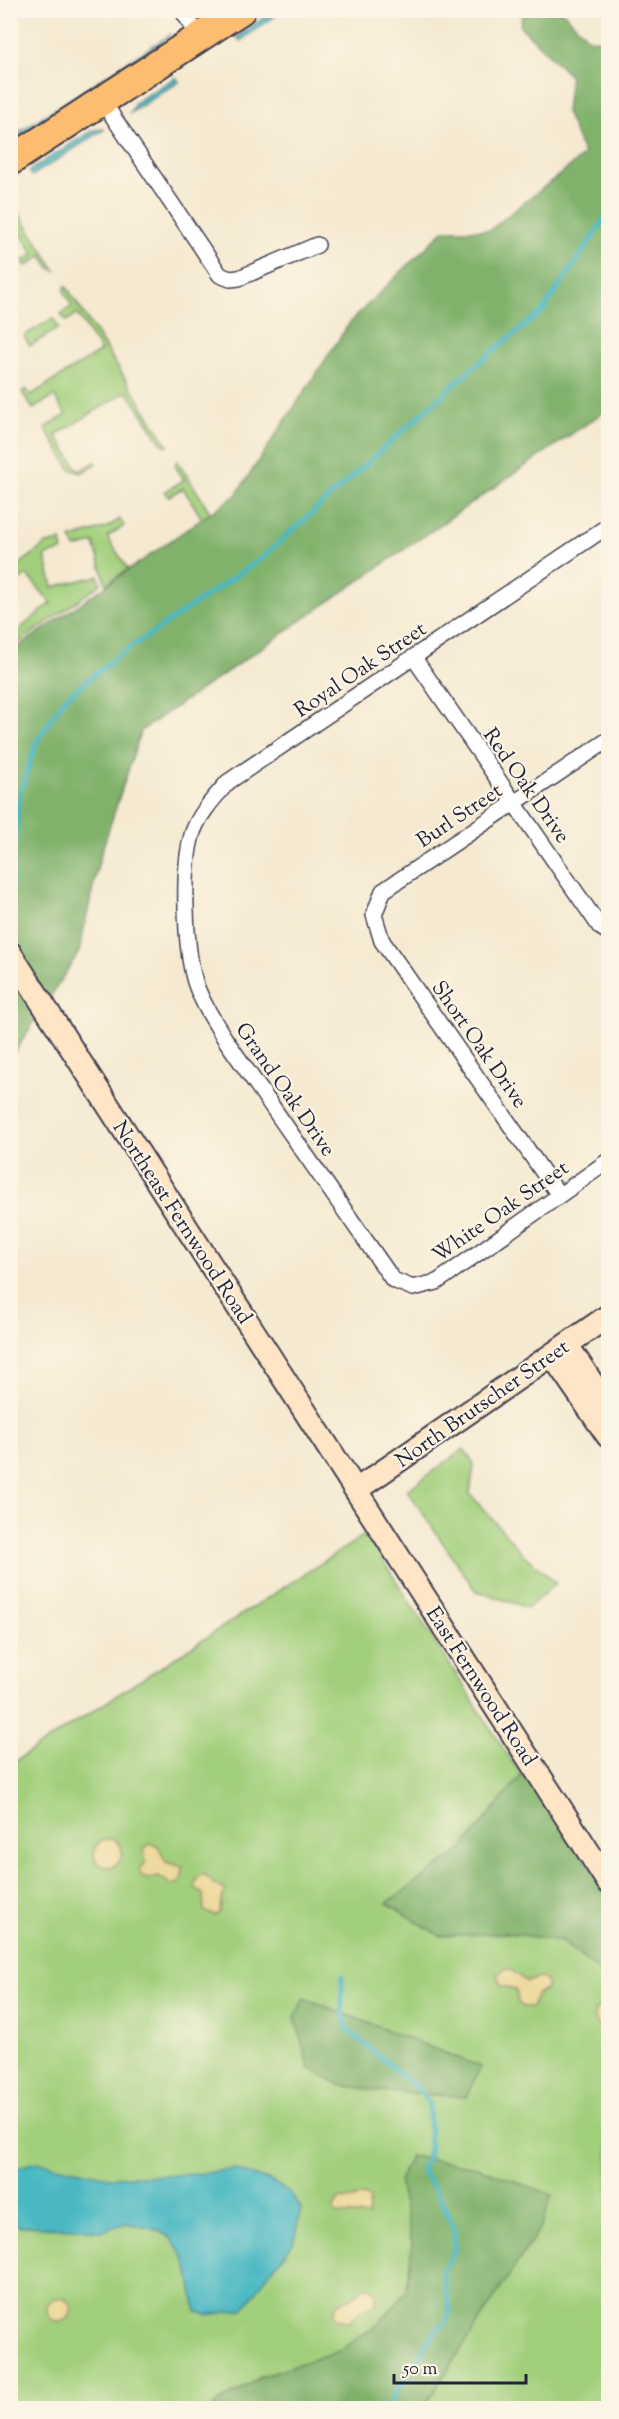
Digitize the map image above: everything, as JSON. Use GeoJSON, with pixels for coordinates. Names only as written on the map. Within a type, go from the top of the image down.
{"type":"FeatureCollection","features":[{"type":"Feature","properties":{"kind":"highway"},"geometry":{"type":"LineString","coordinates":[[10,161],[241,10]]}},
{"type":"Feature","properties":{"kind":"street"},"geometry":{"type":"LineString","coordinates":[[182,10],[200,38]]}},
{"type":"Feature","properties":{"kind":"street"},"geometry":{"type":"LineString","coordinates":[[103,102],[220,275],[230,279],[239,278],[317,245]]}},
{"type":"Feature","properties":{"kind":"street","name":"Royal Oak Street"},"geometry":{"type":"LineString","coordinates":[[186,884],[192,835],[205,809],[228,782],[609,525]]}},
{"type":"Feature","properties":{"kind":"street","name":"Red Oak Drive"},"geometry":{"type":"LineString","coordinates":[[414,658],[600,927],[609,933]]}},
{"type":"Feature","properties":{"kind":"street","name":"Burl Street"},"geometry":{"type":"LineString","coordinates":[[374,915],[383,891],[609,740]]}},
{"type":"Feature","properties":{"kind":"street","name":"Grand Oak Drive"},"geometry":{"type":"LineString","coordinates":[[186,884],[190,961],[205,1006],[225,1040],[393,1280],[413,1288]]}},
{"type":"Feature","properties":{"kind":"street","name":"Short Oak Drive"},"geometry":{"type":"LineString","coordinates":[[374,915],[382,940],[559,1195]]}},
{"type":"Feature","properties":{"kind":"street","name":"Northeast Fernwood Road"},"geometry":{"type":"LineString","coordinates":[[10,953],[356,1490]]}},
{"type":"Feature","properties":{"kind":"street","name":"White Oak Street"},"geometry":{"type":"LineString","coordinates":[[413,1288],[437,1282],[609,1161]]}},
{"type":"Feature","properties":{"kind":"street","name":"North Brutscher Street"},"geometry":{"type":"LineString","coordinates":[[356,1490],[609,1316]]}},
{"type":"Feature","properties":{"kind":"street"},"geometry":{"type":"LineString","coordinates":[[559,1350],[609,1407]]}},
{"type":"Feature","properties":{"kind":"street"},"geometry":{"type":"LineString","coordinates":[[559,1350],[609,1436]]}},
{"type":"Feature","properties":{"kind":"street","name":"East Fernwood Road"},"geometry":{"type":"LineString","coordinates":[[356,1490],[609,1882]]}},
{"type":"Feature","properties":{"kind":"green space"},"geometry":{"type":"Polygon","coordinates":[[[523,11],[562,11],[589,39],[608,40],[608,409],[141,731],[100,856],[79,952],[11,1058],[11,652],[236,495],[351,321],[444,230],[490,230],[584,155],[566,112],[570,76],[520,26],[523,11]]]}},
{"type":"Feature","properties":{"kind":"green space"},"geometry":{"type":"Polygon","coordinates":[[[14,206],[56,271],[51,269],[42,256],[26,266],[23,261],[34,254],[11,218],[11,209],[14,206]]]}},
{"type":"Feature","properties":{"kind":"green space"},"geometry":{"type":"Polygon","coordinates":[[[66,286],[168,446],[161,443],[127,391],[56,435],[79,471],[95,462],[96,464],[82,473],[71,470],[45,428],[66,415],[54,396],[33,409],[22,392],[26,389],[31,395],[101,351],[77,314],[66,321],[61,314],[72,306],[64,291],[66,286]]]}},
{"type":"Feature","properties":{"kind":"green space"},"geometry":{"type":"Polygon","coordinates":[[[53,318],[59,328],[30,346],[24,336],[53,318]]]}},
{"type":"Feature","properties":{"kind":"green space"},"geometry":{"type":"Polygon","coordinates":[[[177,460],[215,520],[206,525],[183,488],[168,497],[164,492],[184,480],[175,466],[177,460]]]}},
{"type":"Feature","properties":{"kind":"green space"},"geometry":{"type":"Polygon","coordinates":[[[120,519],[124,526],[107,537],[128,569],[106,584],[94,543],[75,548],[71,538],[106,528],[120,519]]]}},
{"type":"Feature","properties":{"kind":"green space"},"geometry":{"type":"Polygon","coordinates":[[[61,541],[63,550],[45,556],[53,587],[98,576],[101,584],[11,648],[11,636],[51,603],[27,575],[13,585],[11,571],[46,544],[61,541]]]}},
{"type":"Feature","properties":{"kind":"green space"},"geometry":{"type":"Polygon","coordinates":[[[464,1449],[474,1465],[470,1494],[524,1555],[556,1583],[528,1608],[475,1590],[407,1490],[464,1449]]]}},
{"type":"Feature","properties":{"kind":"green space"},"geometry":{"type":"Polygon","coordinates":[[[366,1534],[608,1911],[608,2408],[11,2408],[11,1764],[366,1534]]]}},
{"type":"Feature","properties":{"kind":"green space"},"geometry":{"type":"Polygon","coordinates":[[[527,1768],[608,1894],[608,1978],[561,1941],[508,1933],[440,1936],[387,1903],[461,1850],[527,1768]]]}},
{"type":"Feature","properties":{"kind":"green space"},"geometry":{"type":"Polygon","coordinates":[[[304,1998],[481,2067],[466,2097],[379,2091],[340,2085],[309,2068],[295,2017],[304,1998]]]}},
{"type":"Feature","properties":{"kind":"green space"},"geometry":{"type":"Polygon","coordinates":[[[410,2156],[477,2167],[552,2195],[542,2225],[423,2408],[211,2408],[262,2376],[338,2351],[378,2325],[407,2290],[412,2244],[399,2181],[410,2156]]]}},
{"type":"Feature","properties":{"kind":"sand"},"geometry":{"type":"Polygon","coordinates":[[[108,1839],[118,1843],[122,1853],[118,1863],[108,1867],[98,1863],[94,1853],[98,1843],[108,1839]]]}},
{"type":"Feature","properties":{"kind":"sand"},"geometry":{"type":"Polygon","coordinates":[[[150,1844],[158,1846],[166,1862],[183,1867],[181,1882],[172,1885],[159,1876],[147,1879],[141,1876],[140,1869],[146,1862],[144,1849],[150,1844]]]}},
{"type":"Feature","properties":{"kind":"sand"},"geometry":{"type":"Polygon","coordinates":[[[204,1874],[215,1885],[226,1890],[221,1899],[220,1912],[215,1916],[204,1911],[203,1894],[195,1887],[197,1878],[204,1874]]]}},
{"type":"Feature","properties":{"kind":"sand"},"geometry":{"type":"Polygon","coordinates":[[[504,1969],[511,1970],[527,1982],[540,1978],[546,1980],[547,1988],[536,1995],[532,2007],[523,2007],[518,2002],[516,1989],[501,1986],[497,1975],[504,1969]]]}},
{"type":"Feature","properties":{"kind":"sand"},"geometry":{"type":"Polygon","coordinates":[[[604,2005],[608,2007],[608,2041],[595,2020],[595,2010],[604,2005]]]}},
{"type":"Feature","properties":{"kind":"sand"},"geometry":{"type":"Polygon","coordinates":[[[362,2196],[370,2199],[368,2216],[335,2214],[334,2207],[339,2199],[349,2200],[362,2196]]]}},
{"type":"Feature","properties":{"kind":"sand"},"geometry":{"type":"Polygon","coordinates":[[[365,2287],[371,2287],[376,2292],[376,2305],[359,2312],[349,2321],[337,2320],[333,2313],[338,2303],[351,2298],[365,2287]]]}},
{"type":"Feature","properties":{"kind":"sand"},"geometry":{"type":"Polygon","coordinates":[[[59,2298],[68,2301],[71,2310],[68,2319],[59,2322],[50,2319],[47,2310],[50,2301],[59,2298]]]}},
{"type":"Feature","properties":{"kind":"water"},"geometry":{"type":"Polygon","coordinates":[[[274,10],[282,11],[240,41],[237,37],[274,10]]]}},
{"type":"Feature","properties":{"kind":"water"},"geometry":{"type":"Polygon","coordinates":[[[171,34],[163,42],[11,141],[11,137],[171,34]]]}},
{"type":"Feature","properties":{"kind":"water"},"geometry":{"type":"Polygon","coordinates":[[[176,77],[179,82],[130,113],[136,102],[176,77]]]}},
{"type":"Feature","properties":{"kind":"water"},"geometry":{"type":"Polygon","coordinates":[[[105,129],[32,176],[29,171],[93,130],[105,129]]]}},
{"type":"Feature","properties":{"kind":"water"},"geometry":{"type":"Polygon","coordinates":[[[36,2162],[110,2177],[198,2174],[234,2169],[271,2181],[291,2194],[301,2208],[297,2232],[291,2246],[242,2310],[207,2315],[196,2312],[188,2268],[181,2253],[171,2238],[155,2229],[126,2223],[102,2231],[11,2225],[11,2170],[36,2162]]]}},
{"type":"Feature","properties":{"kind":"waterway"},"geometry":{"type":"LineString","coordinates":[[10,896],[19,797],[37,741],[64,699],[114,659],[262,558],[478,363],[542,312],[608,214]]}},
{"type":"Feature","properties":{"kind":"waterway"},"geometry":{"type":"LineString","coordinates":[[342,1976],[342,2011],[348,2030],[417,2088],[429,2104],[430,2144],[427,2160],[421,2169],[445,2207],[455,2239],[452,2255],[442,2270],[450,2312],[446,2322],[432,2335],[387,2408]]}}]}
